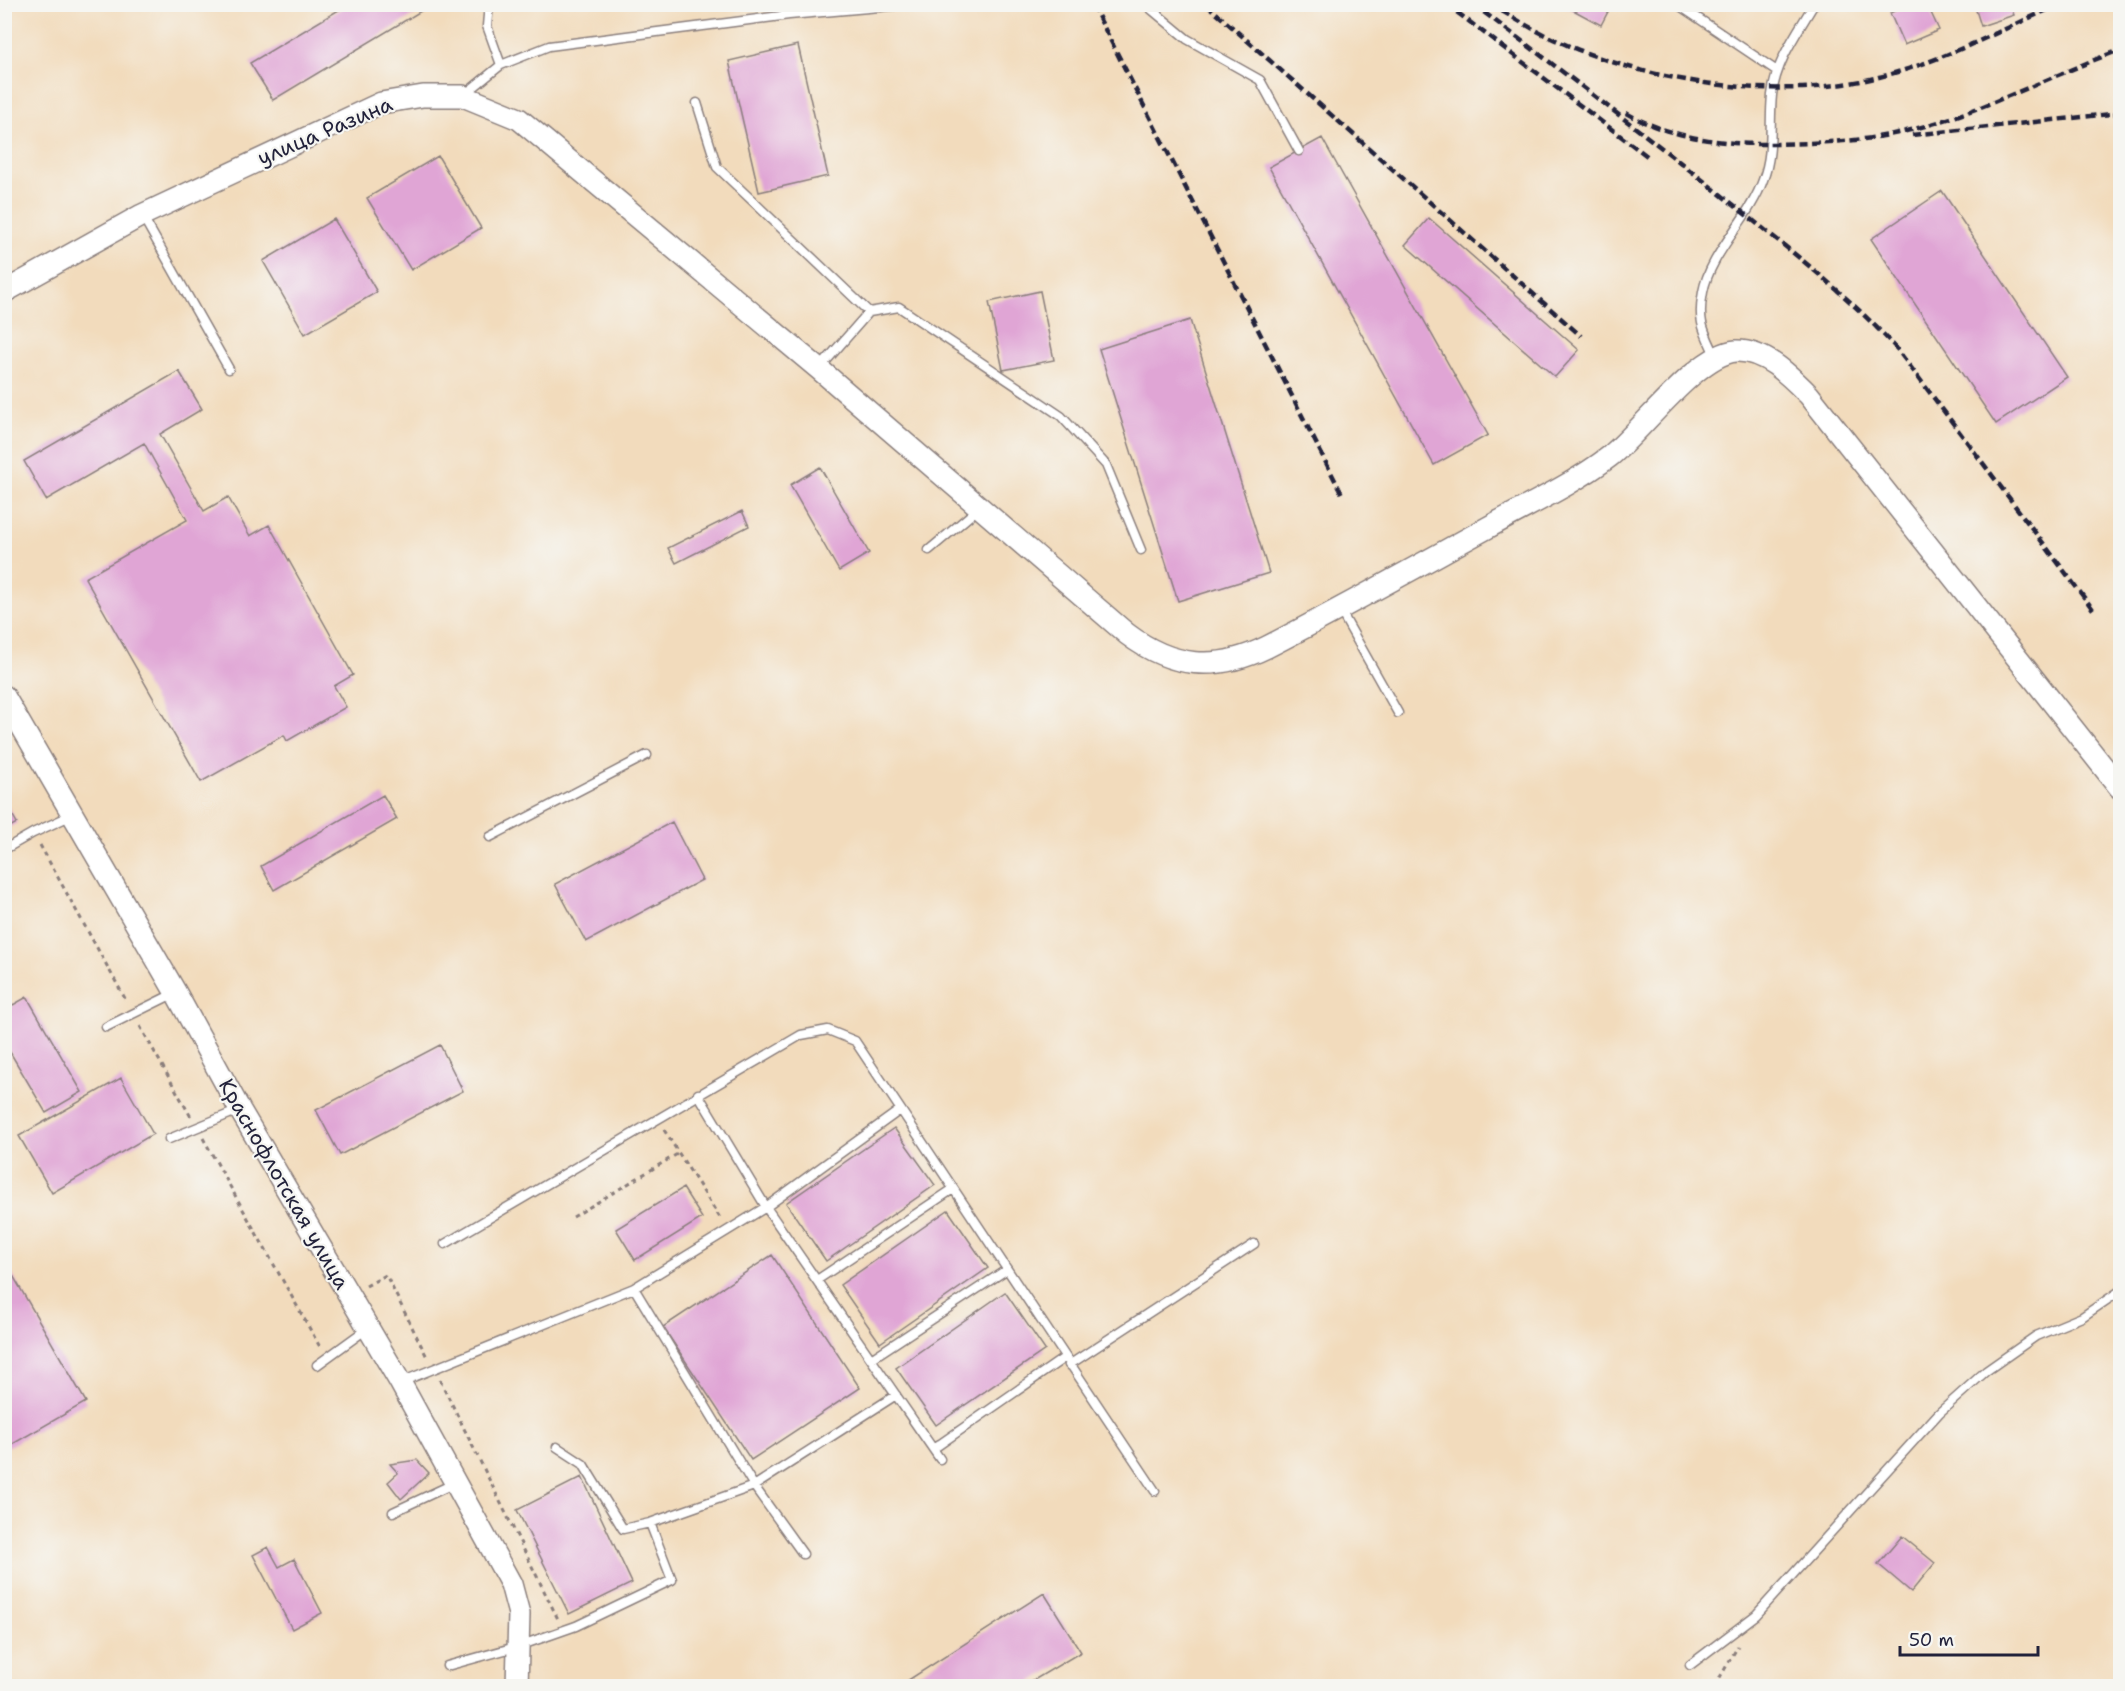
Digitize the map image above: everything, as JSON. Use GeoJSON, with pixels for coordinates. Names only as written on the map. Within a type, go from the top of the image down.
{"type":"FeatureCollection","features":[{"type":"Feature","properties":{"kind":"street","name":"улица Разина"},"geometry":{"type":"LineString","coordinates":[[4,292],[142,215],[381,103],[423,96],[464,96]]}},
{"type":"Feature","properties":{"kind":"street"},"geometry":{"type":"LineString","coordinates":[[464,96],[519,119],[819,369],[1127,634],[1159,655],[1199,663],[1221,664],[1246,657],[1340,610],[1576,479],[1608,458],[1635,435],[1679,386],[1716,357],[1737,351],[1755,354],[1790,376],[1809,395],[2121,788]]}},
{"type":"Feature","properties":{"kind":"street","name":"Краснофлотская улица"},"geometry":{"type":"LineString","coordinates":[[4,696],[176,993],[240,1110],[400,1383],[510,1584],[519,1614],[517,1686]]}},
{"type":"Feature","properties":{"kind":"lane"},"geometry":{"type":"LineString","coordinates":[[489,4],[487,26],[501,65]]}},
{"type":"Feature","properties":{"kind":"lane"},"geometry":{"type":"LineString","coordinates":[[788,4],[789,15]]}},
{"type":"Feature","properties":{"kind":"lane"},"geometry":{"type":"LineString","coordinates":[[464,96],[501,65],[549,46],[789,15],[913,4]]}},
{"type":"Feature","properties":{"kind":"lane"},"geometry":{"type":"LineString","coordinates":[[1144,4],[1187,39],[1260,80],[1299,151]]}},
{"type":"Feature","properties":{"kind":"lane"},"geometry":{"type":"LineString","coordinates":[[1677,4],[1777,71]]}},
{"type":"Feature","properties":{"kind":"lane"},"geometry":{"type":"LineString","coordinates":[[1716,357],[1700,323],[1703,291],[1708,274],[1763,182],[1770,159],[1773,94],[1777,71],[1814,4]]}},
{"type":"Feature","properties":{"kind":"lane"},"geometry":{"type":"LineString","coordinates":[[697,103],[717,167],[869,312]]}},
{"type":"Feature","properties":{"kind":"lane"},"geometry":{"type":"LineString","coordinates":[[142,215],[229,369]]}},
{"type":"Feature","properties":{"kind":"lane"},"geometry":{"type":"LineString","coordinates":[[819,369],[869,312],[899,307],[1061,416],[1106,465],[1141,550]]}},
{"type":"Feature","properties":{"kind":"lane"},"geometry":{"type":"LineString","coordinates":[[928,550],[980,507]]}},
{"type":"Feature","properties":{"kind":"lane"},"geometry":{"type":"LineString","coordinates":[[1340,610],[1398,713]]}},
{"type":"Feature","properties":{"kind":"lane"},"geometry":{"type":"LineString","coordinates":[[490,837],[647,755]]}},
{"type":"Feature","properties":{"kind":"lane"},"geometry":{"type":"LineString","coordinates":[[5,849],[72,815]]}},
{"type":"Feature","properties":{"kind":"lane"},"geometry":{"type":"LineString","coordinates":[[106,1028],[176,993]]}},
{"type":"Feature","properties":{"kind":"lane"},"geometry":{"type":"LineString","coordinates":[[445,1244],[801,1035],[828,1030],[855,1041],[1066,1362],[1155,1491]]}},
{"type":"Feature","properties":{"kind":"lane"},"geometry":{"type":"LineString","coordinates":[[698,1094],[766,1207],[940,1459]]}},
{"type":"Feature","properties":{"kind":"lane"},"geometry":{"type":"LineString","coordinates":[[169,1139],[196,1126],[240,1110]]}},
{"type":"Feature","properties":{"kind":"lane"},"geometry":{"type":"LineString","coordinates":[[400,1383],[634,1288],[766,1207],[900,1110]]}},
{"type":"Feature","properties":{"kind":"lane"},"geometry":{"type":"LineString","coordinates":[[817,1280],[952,1189]]}},
{"type":"Feature","properties":{"kind":"lane"},"geometry":{"type":"LineString","coordinates":[[933,1449],[1254,1244]]}},
{"type":"Feature","properties":{"kind":"lane"},"geometry":{"type":"LineString","coordinates":[[871,1359],[1006,1270]]}},
{"type":"Feature","properties":{"kind":"lane"},"geometry":{"type":"LineString","coordinates":[[634,1288],[754,1486],[803,1554]]}},
{"type":"Feature","properties":{"kind":"lane"},"geometry":{"type":"LineString","coordinates":[[1690,1665],[1756,1615],[1939,1413],[1986,1371],[2036,1336],[2082,1317],[2121,1290]]}},
{"type":"Feature","properties":{"kind":"lane"},"geometry":{"type":"LineString","coordinates":[[316,1365],[368,1328]]}},
{"type":"Feature","properties":{"kind":"lane"},"geometry":{"type":"LineString","coordinates":[[557,1447],[583,1464],[623,1529],[650,1523],[754,1486],[896,1395]]}},
{"type":"Feature","properties":{"kind":"lane"},"geometry":{"type":"LineString","coordinates":[[393,1512],[455,1483]]}},
{"type":"Feature","properties":{"kind":"lane"},"geometry":{"type":"LineString","coordinates":[[447,1666],[519,1646],[564,1630],[672,1580],[650,1523]]}},
{"type":"Feature","properties":{"kind":"path"},"geometry":{"type":"LineString","coordinates":[[33,833],[322,1352]]}},
{"type":"Feature","properties":{"kind":"path"},"geometry":{"type":"LineString","coordinates":[[657,1118],[728,1230]]}},
{"type":"Feature","properties":{"kind":"path"},"geometry":{"type":"LineString","coordinates":[[573,1216],[679,1153]]}},
{"type":"Feature","properties":{"kind":"path"},"geometry":{"type":"LineString","coordinates":[[349,1295],[386,1275],[564,1630]]}},
{"type":"Feature","properties":{"kind":"path"},"geometry":{"type":"LineString","coordinates":[[1715,1686],[1738,1646]]}},
{"type":"Feature","properties":{"kind":"building"},"geometry":{"type":"Polygon","coordinates":[[[1562,4],[1612,4],[1601,25],[1562,4]]]}},
{"type":"Feature","properties":{"kind":"building"},"geometry":{"type":"Polygon","coordinates":[[[1909,4],[1927,4],[1939,30],[1904,45],[1890,13],[1909,4]]]}},
{"type":"Feature","properties":{"kind":"building"},"geometry":{"type":"Polygon","coordinates":[[[1974,4],[2010,4],[2014,15],[1981,26],[1974,4]]]}},
{"type":"Feature","properties":{"kind":"building"},"geometry":{"type":"Polygon","coordinates":[[[2027,4],[2044,4],[2030,11],[2027,4]]]}},
{"type":"Feature","properties":{"kind":"building"},"geometry":{"type":"Polygon","coordinates":[[[347,5],[431,5],[273,100],[250,63],[347,5]]]}},
{"type":"Feature","properties":{"kind":"building"},"geometry":{"type":"Polygon","coordinates":[[[798,45],[828,176],[759,192],[729,61],[798,45]]]}},
{"type":"Feature","properties":{"kind":"building"},"geometry":{"type":"Polygon","coordinates":[[[1322,138],[1488,435],[1434,465],[1269,167],[1322,138]]]}},
{"type":"Feature","properties":{"kind":"building"},"geometry":{"type":"Polygon","coordinates":[[[438,156],[481,228],[411,270],[367,198],[438,156]]]}},
{"type":"Feature","properties":{"kind":"building"},"geometry":{"type":"Polygon","coordinates":[[[1942,191],[2067,377],[1996,424],[1871,239],[1942,191]]]}},
{"type":"Feature","properties":{"kind":"building"},"geometry":{"type":"Polygon","coordinates":[[[1429,218],[1579,350],[1555,377],[1405,245],[1429,218]]]}},
{"type":"Feature","properties":{"kind":"building"},"geometry":{"type":"Polygon","coordinates":[[[334,219],[377,292],[305,334],[263,261],[334,219]]]}},
{"type":"Feature","properties":{"kind":"building"},"geometry":{"type":"Polygon","coordinates":[[[1040,291],[1054,360],[1003,370],[989,302],[1040,291]]]}},
{"type":"Feature","properties":{"kind":"building"},"geometry":{"type":"Polygon","coordinates":[[[1190,320],[1269,573],[1178,601],[1099,349],[1190,320]]]}},
{"type":"Feature","properties":{"kind":"building"},"geometry":{"type":"Polygon","coordinates":[[[179,371],[202,409],[160,434],[204,511],[228,497],[250,536],[269,525],[353,675],[334,686],[346,707],[287,741],[284,735],[201,782],[85,578],[187,520],[144,443],[46,500],[24,461],[179,371]]]}},
{"type":"Feature","properties":{"kind":"building"},"geometry":{"type":"Polygon","coordinates":[[[820,467],[869,553],[839,571],[790,485],[820,467]]]}},
{"type":"Feature","properties":{"kind":"building"},"geometry":{"type":"Polygon","coordinates":[[[742,511],[749,526],[676,563],[668,548],[742,511]]]}},
{"type":"Feature","properties":{"kind":"building"},"geometry":{"type":"Polygon","coordinates":[[[383,795],[397,819],[274,890],[261,866],[383,795]]]}},
{"type":"Feature","properties":{"kind":"building"},"geometry":{"type":"Polygon","coordinates":[[[4,800],[17,823],[4,830],[4,800]]]}},
{"type":"Feature","properties":{"kind":"building"},"geometry":{"type":"Polygon","coordinates":[[[672,822],[702,880],[586,942],[555,884],[672,822]]]}},
{"type":"Feature","properties":{"kind":"building"},"geometry":{"type":"Polygon","coordinates":[[[27,997],[82,1092],[46,1113],[4,1042],[4,1010],[27,997]]]}},
{"type":"Feature","properties":{"kind":"building"},"geometry":{"type":"Polygon","coordinates":[[[440,1045],[463,1091],[340,1155],[316,1110],[440,1045]]]}},
{"type":"Feature","properties":{"kind":"building"},"geometry":{"type":"Polygon","coordinates":[[[121,1078],[153,1134],[52,1193],[19,1136],[121,1078]]]}},
{"type":"Feature","properties":{"kind":"building"},"geometry":{"type":"Polygon","coordinates":[[[894,1128],[935,1185],[826,1261],[786,1203],[894,1128]]]}},
{"type":"Feature","properties":{"kind":"building"},"geometry":{"type":"Polygon","coordinates":[[[683,1188],[702,1218],[635,1260],[616,1229],[683,1188]]]}},
{"type":"Feature","properties":{"kind":"building"},"geometry":{"type":"Polygon","coordinates":[[[948,1210],[988,1268],[880,1343],[840,1285],[948,1210]]]}},
{"type":"Feature","properties":{"kind":"building"},"geometry":{"type":"Polygon","coordinates":[[[772,1255],[860,1388],[751,1460],[663,1327],[772,1255]]]}},
{"type":"Feature","properties":{"kind":"building"},"geometry":{"type":"Polygon","coordinates":[[[4,1260],[86,1402],[4,1449],[4,1260]]]}},
{"type":"Feature","properties":{"kind":"building"},"geometry":{"type":"Polygon","coordinates":[[[1005,1292],[1045,1350],[936,1425],[896,1368],[1005,1292]]]}},
{"type":"Feature","properties":{"kind":"building"},"geometry":{"type":"Polygon","coordinates":[[[417,1460],[429,1473],[401,1499],[388,1482],[398,1473],[390,1464],[417,1460]]]}},
{"type":"Feature","properties":{"kind":"building"},"geometry":{"type":"Polygon","coordinates":[[[582,1477],[632,1583],[569,1614],[517,1510],[582,1477]]]}},
{"type":"Feature","properties":{"kind":"building"},"geometry":{"type":"Polygon","coordinates":[[[1902,1536],[1935,1563],[1911,1592],[1878,1564],[1902,1536]]]}},
{"type":"Feature","properties":{"kind":"building"},"geometry":{"type":"Polygon","coordinates":[[[268,1547],[279,1567],[294,1559],[322,1613],[292,1629],[253,1555],[268,1547]]]}},
{"type":"Feature","properties":{"kind":"building"},"geometry":{"type":"Polygon","coordinates":[[[1044,1593],[1081,1652],[1024,1686],[899,1686],[1044,1593]]]}},
{"type":"Feature","properties":{"kind":"railway"},"geometry":{"type":"LineString","coordinates":[[1092,4],[1342,494]]}},
{"type":"Feature","properties":{"kind":"railway"},"geometry":{"type":"LineString","coordinates":[[1206,4],[1581,336]]}},
{"type":"Feature","properties":{"kind":"railway"},"geometry":{"type":"LineString","coordinates":[[1446,4],[1647,156]]}},
{"type":"Feature","properties":{"kind":"railway"},"geometry":{"type":"LineString","coordinates":[[1473,4],[1707,184],[1801,260],[1879,330],[1897,349],[2095,612]]}},
{"type":"Feature","properties":{"kind":"railway"},"geometry":{"type":"LineString","coordinates":[[1490,4],[1532,28],[1594,56],[1674,78],[1758,88],[1800,88],[1841,84],[1902,71],[1949,54],[2061,4]]}},
{"type":"Feature","properties":{"kind":"railway"},"geometry":{"type":"LineString","coordinates":[[1626,113],[1643,122],[1679,134],[1737,143],[1776,144],[1868,138],[1898,133],[1954,117],[2120,50]]}},
{"type":"Feature","properties":{"kind":"railway"},"geometry":{"type":"LineString","coordinates":[[1912,135],[2120,113]]}}]}
